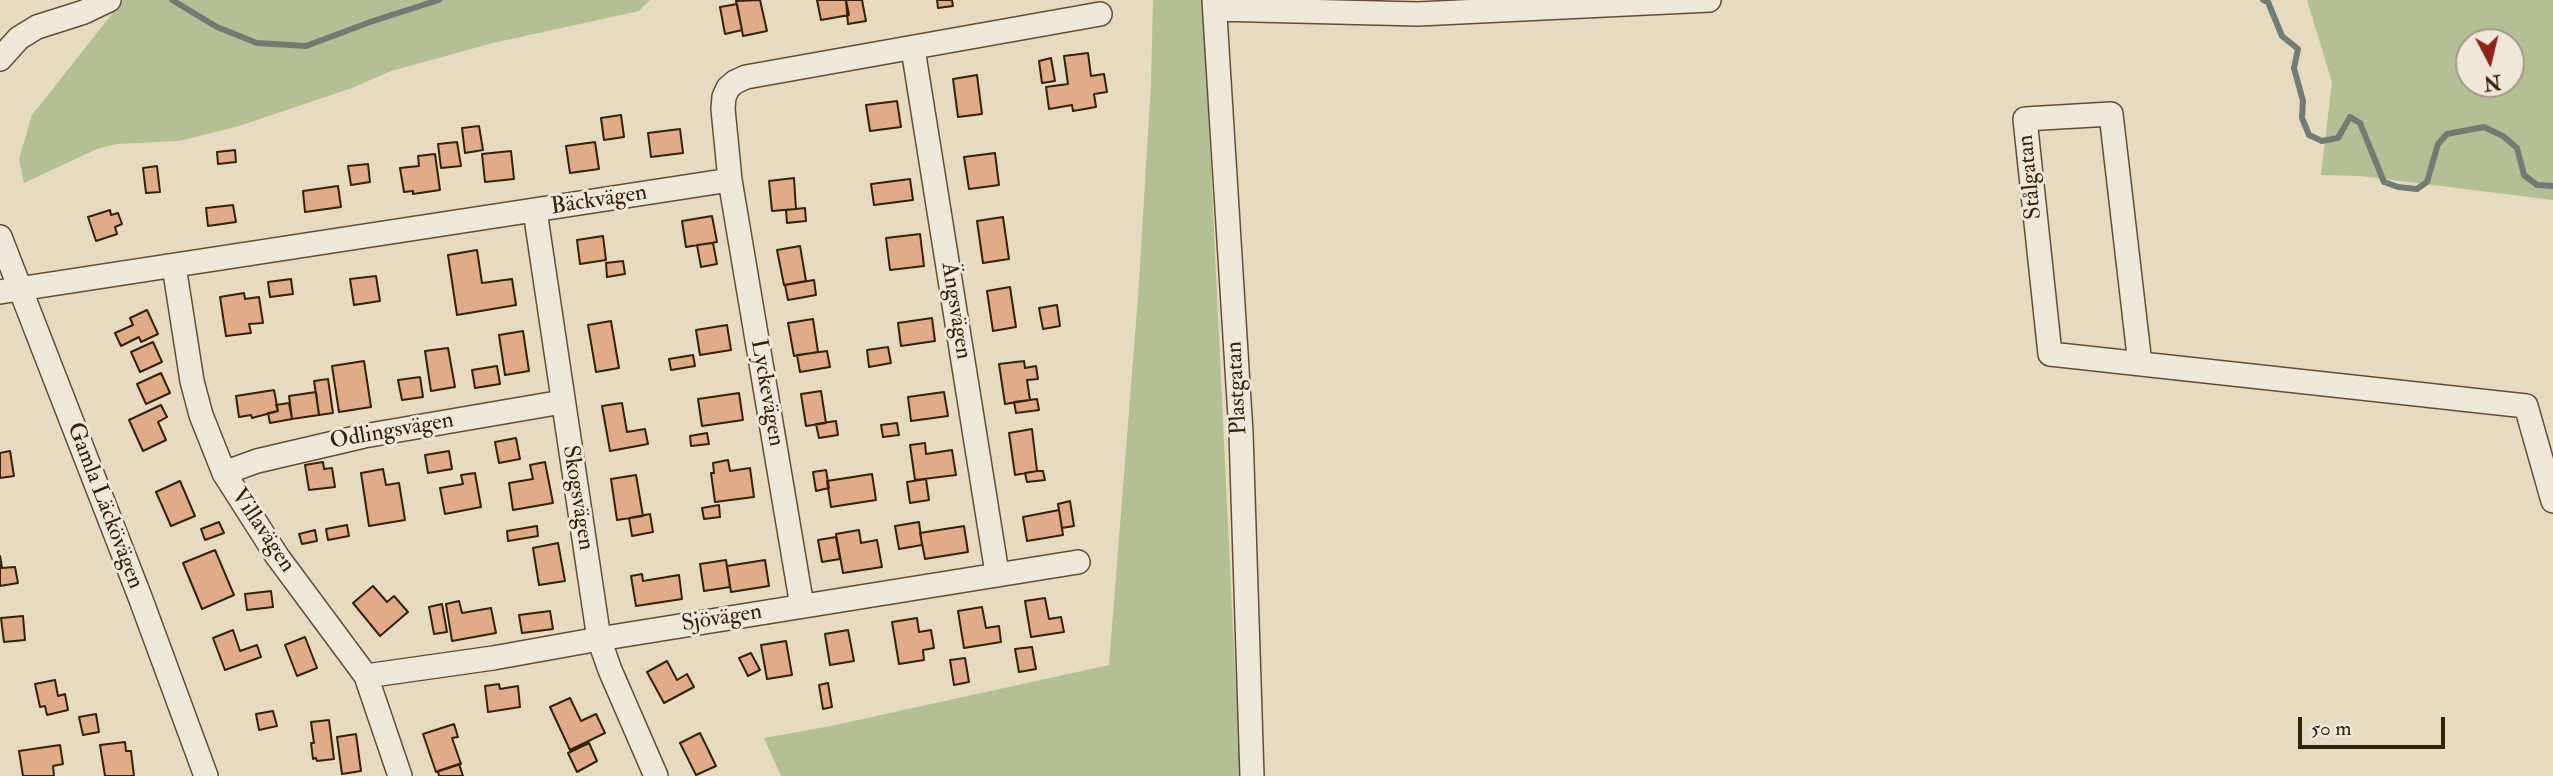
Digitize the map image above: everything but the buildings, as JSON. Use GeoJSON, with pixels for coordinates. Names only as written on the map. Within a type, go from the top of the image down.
{"type":"FeatureCollection","features":[{"type":"Feature","properties":{"kind":"street"},"geometry":{"type":"LineString","coordinates":[[1215,4],[1418,14],[1709,0]]}},
{"type":"Feature","properties":{"kind":"street"},"geometry":{"type":"LineString","coordinates":[[0,59],[19,37],[37,27],[106,2]]}},
{"type":"Feature","properties":{"kind":"street","name":"Plastgatan"},"geometry":{"type":"LineString","coordinates":[[1215,4],[1241,433],[1252,776]]}},
{"type":"Feature","properties":{"kind":"street"},"geometry":{"type":"LineString","coordinates":[[730,180],[724,97],[728,88],[746,77],[1100,14]]}},
{"type":"Feature","properties":{"kind":"street","name":"Ängsvägen"},"geometry":{"type":"LineString","coordinates":[[913,49],[997,573]]}},
{"type":"Feature","properties":{"kind":"street","name":"Stålgatan"},"geometry":{"type":"LineString","coordinates":[[2140,364],[2111,114],[2025,119],[2050,354],[2140,364],[2526,406],[2553,501]]}},
{"type":"Feature","properties":{"kind":"street","name":"Bäckvägen"},"geometry":{"type":"LineString","coordinates":[[10,290],[730,180]]}},
{"type":"Feature","properties":{"kind":"street","name":"Lyckevägen"},"geometry":{"type":"LineString","coordinates":[[730,180],[802,606]]}},
{"type":"Feature","properties":{"kind":"street","name":"Skogsvägen"},"geometry":{"type":"LineString","coordinates":[[535,211],[599,639],[656,776]]}},
{"type":"Feature","properties":{"kind":"street","name":"Gamla Läckövägen"},"geometry":{"type":"LineString","coordinates":[[0,237],[10,290],[140,597],[206,776]]}},
{"type":"Feature","properties":{"kind":"street","name":"Villavägen"},"geometry":{"type":"LineString","coordinates":[[174,266],[192,381],[201,415],[224,473],[271,547],[366,676],[400,776]]}},
{"type":"Feature","properties":{"kind":"street","name":"Odlingsvägen"},"geometry":{"type":"LineString","coordinates":[[224,473],[257,461],[340,441],[562,402]]}},
{"type":"Feature","properties":{"kind":"street","name":"Sjövägen"},"geometry":{"type":"LineString","coordinates":[[366,676],[493,658],[997,573],[1079,562]]}},
{"type":"Feature","properties":{"kind":"green space"},"geometry":{"type":"Polygon","coordinates":[[[123,0],[650,0],[639,11],[493,43],[391,71],[352,88],[239,126],[179,141],[117,144],[97,149],[24,183],[19,159],[32,115],[123,0]]]}},
{"type":"Feature","properties":{"kind":"green space"},"geometry":{"type":"Polygon","coordinates":[[[1153,0],[1203,0],[1240,776],[781,776],[764,738],[831,726],[1109,665],[1138,297],[1151,84],[1153,0]]]}},
{"type":"Feature","properties":{"kind":"green space"},"geometry":{"type":"Polygon","coordinates":[[[2307,0],[2553,0],[2553,200],[2360,176],[2321,175],[2332,82],[2307,0]]]}},
{"type":"Feature","properties":{"kind":"waterway"},"geometry":{"type":"LineString","coordinates":[[172,0],[217,27],[257,43],[306,46],[439,0]]}},
{"type":"Feature","properties":{"kind":"waterway"},"geometry":{"type":"LineString","coordinates":[[2263,0],[2268,2],[2282,36],[2298,49],[2294,68],[2303,101],[2302,118],[2309,135],[2322,141],[2338,138],[2350,117],[2360,123],[2384,182],[2417,189],[2427,182],[2438,144],[2447,134],[2484,127],[2503,136],[2517,148],[2524,175],[2537,185],[2553,186]]}}]}
